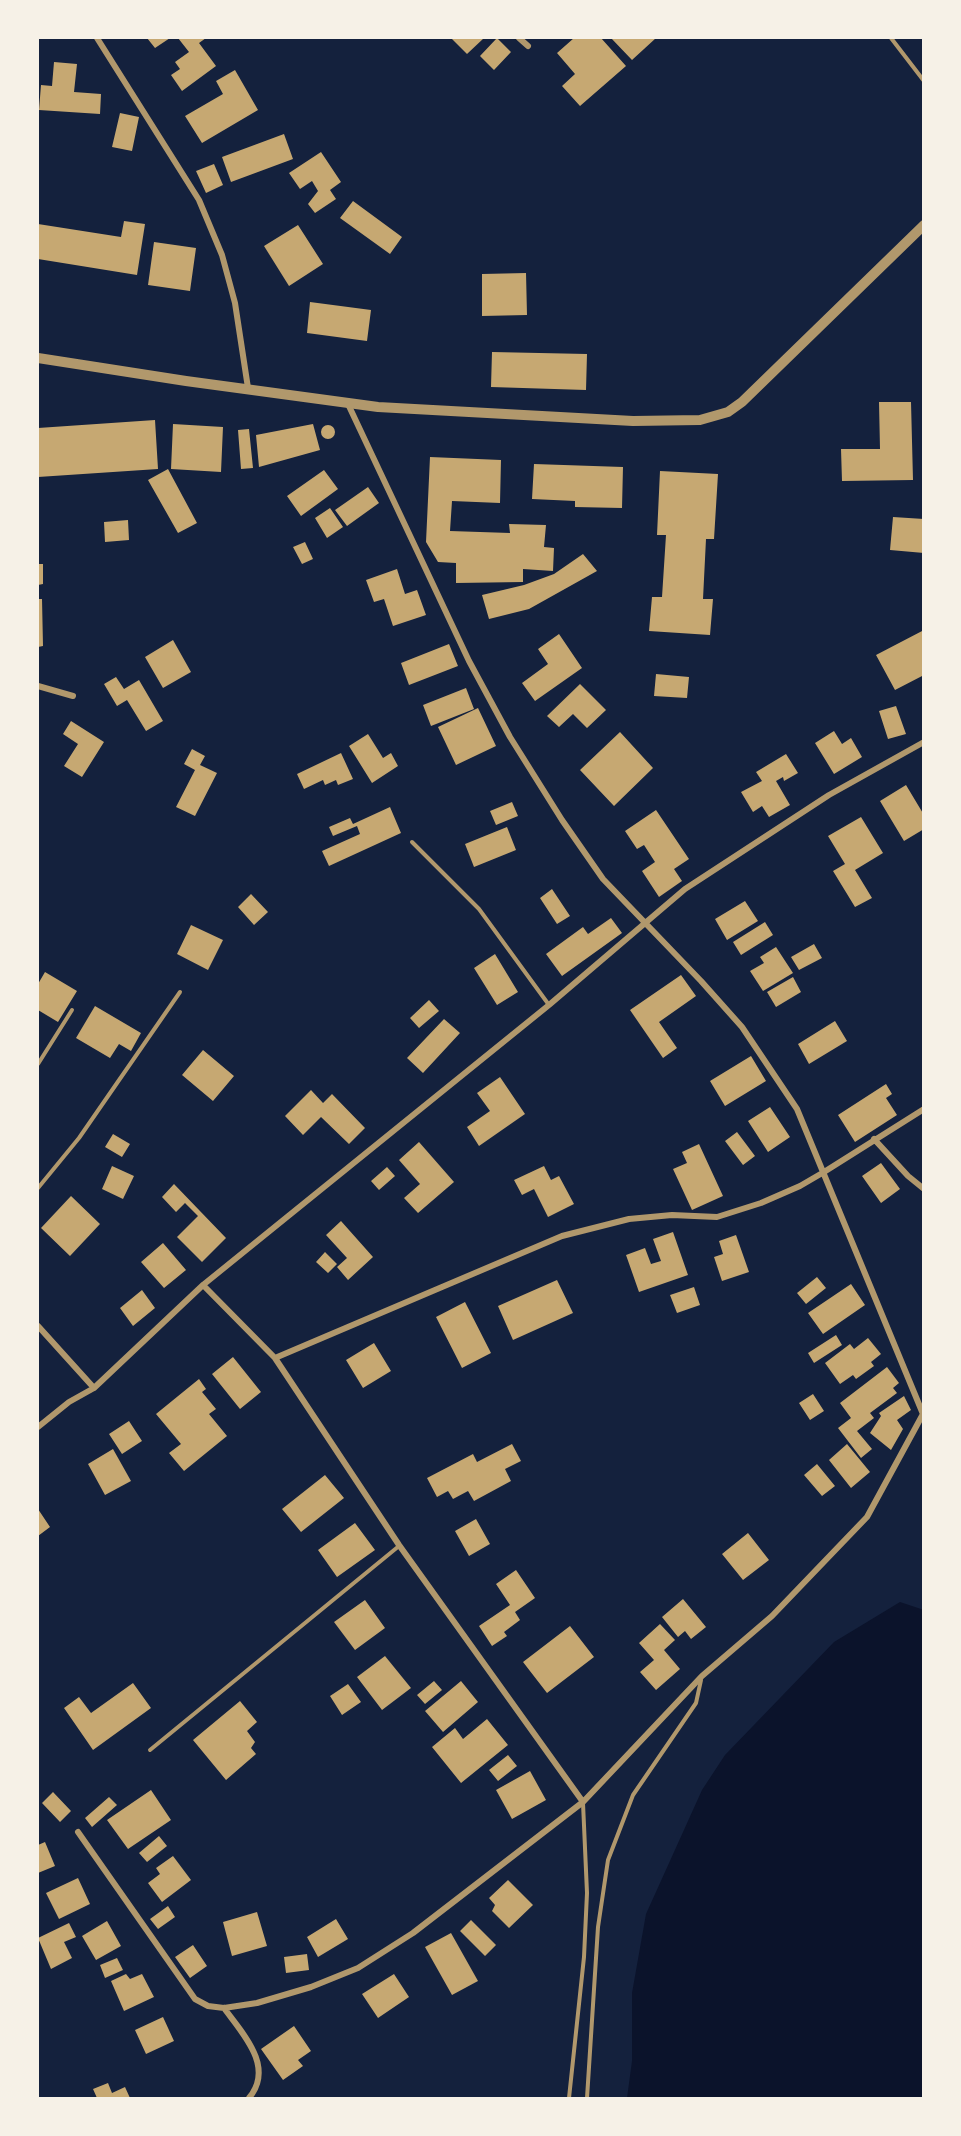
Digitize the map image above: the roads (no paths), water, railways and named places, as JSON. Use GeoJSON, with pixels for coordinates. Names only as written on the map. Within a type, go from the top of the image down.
{"type":"FeatureCollection","features":[{"type":"Feature","properties":{"kind":"street"},"geometry":{"type":"LineString","coordinates":[[97,38],[199,200],[222,255],[235,303],[248,388]]}},
{"type":"Feature","properties":{"kind":"street"},"geometry":{"type":"LineString","coordinates":[[519,38],[528,46]]}},
{"type":"Feature","properties":{"kind":"street"},"geometry":{"type":"LineString","coordinates":[[38,358],[378,407],[633,421],[700,420],[728,412],[742,402],[924,225]]}},
{"type":"Feature","properties":{"kind":"street"},"geometry":{"type":"LineString","coordinates":[[78,1832],[195,1999],[208,2007],[224,2008],[257,2003],[310,1987],[358,1968],[412,1933],[582,1802],[702,1676],[772,1616],[867,1517],[923,1414],[797,1109],[742,1027],[603,879],[562,820],[510,737],[469,661],[348,404]]}},
{"type":"Feature","properties":{"kind":"street"},"geometry":{"type":"LineString","coordinates":[[38,686],[74,696]]}},
{"type":"Feature","properties":{"kind":"street"},"geometry":{"type":"LineString","coordinates":[[38,1427],[69,1402],[94,1388],[203,1285],[549,1005],[685,889],[829,795],[924,742]]}},
{"type":"Feature","properties":{"kind":"street"},"geometry":{"type":"LineString","coordinates":[[275,1358],[562,1236],[629,1219],[672,1215],[717,1216],[761,1203],[800,1186],[924,1109]]}},
{"type":"Feature","properties":{"kind":"street"},"geometry":{"type":"LineString","coordinates":[[874,1139],[908,1176],[924,1189]]}},
{"type":"Feature","properties":{"kind":"street"},"geometry":{"type":"LineString","coordinates":[[203,1285],[275,1358],[399,1545],[582,1802]]}},
{"type":"Feature","properties":{"kind":"street"},"geometry":{"type":"LineString","coordinates":[[38,1326],[94,1388]]}},
{"type":"Feature","properties":{"kind":"street"},"geometry":{"type":"LineString","coordinates":[[224,2008],[254,2050],[259,2071],[256,2089],[249,2098]]}},
{"type":"Feature","properties":{"kind":"lane"},"geometry":{"type":"LineString","coordinates":[[891,38],[924,81]]}},
{"type":"Feature","properties":{"kind":"lane"},"geometry":{"type":"LineString","coordinates":[[412,842],[479,909],[549,1005]]}},
{"type":"Feature","properties":{"kind":"lane"},"geometry":{"type":"LineString","coordinates":[[38,1188],[79,1138],[180,992]]}},
{"type":"Feature","properties":{"kind":"lane"},"geometry":{"type":"LineString","coordinates":[[38,1064],[72,1010]]}},
{"type":"Feature","properties":{"kind":"lane"},"geometry":{"type":"LineString","coordinates":[[150,1750],[399,1545]]}},
{"type":"Feature","properties":{"kind":"lane"},"geometry":{"type":"LineString","coordinates":[[587,2098],[598,1927],[608,1860],[633,1795],[696,1703],[702,1676]]}},
{"type":"Feature","properties":{"kind":"lane"},"geometry":{"type":"LineString","coordinates":[[569,2098],[584,1957],[586,1904],[582,1802]]}},
{"type":"Feature","properties":{"kind":"water"},"geometry":{"type":"Polygon","coordinates":[[[900,1602],[924,1610],[923,2098],[627,2098],[632,2061],[632,1993],[646,1914],[702,1790],[725,1755],[834,1642],[900,1602]]]}}]}
